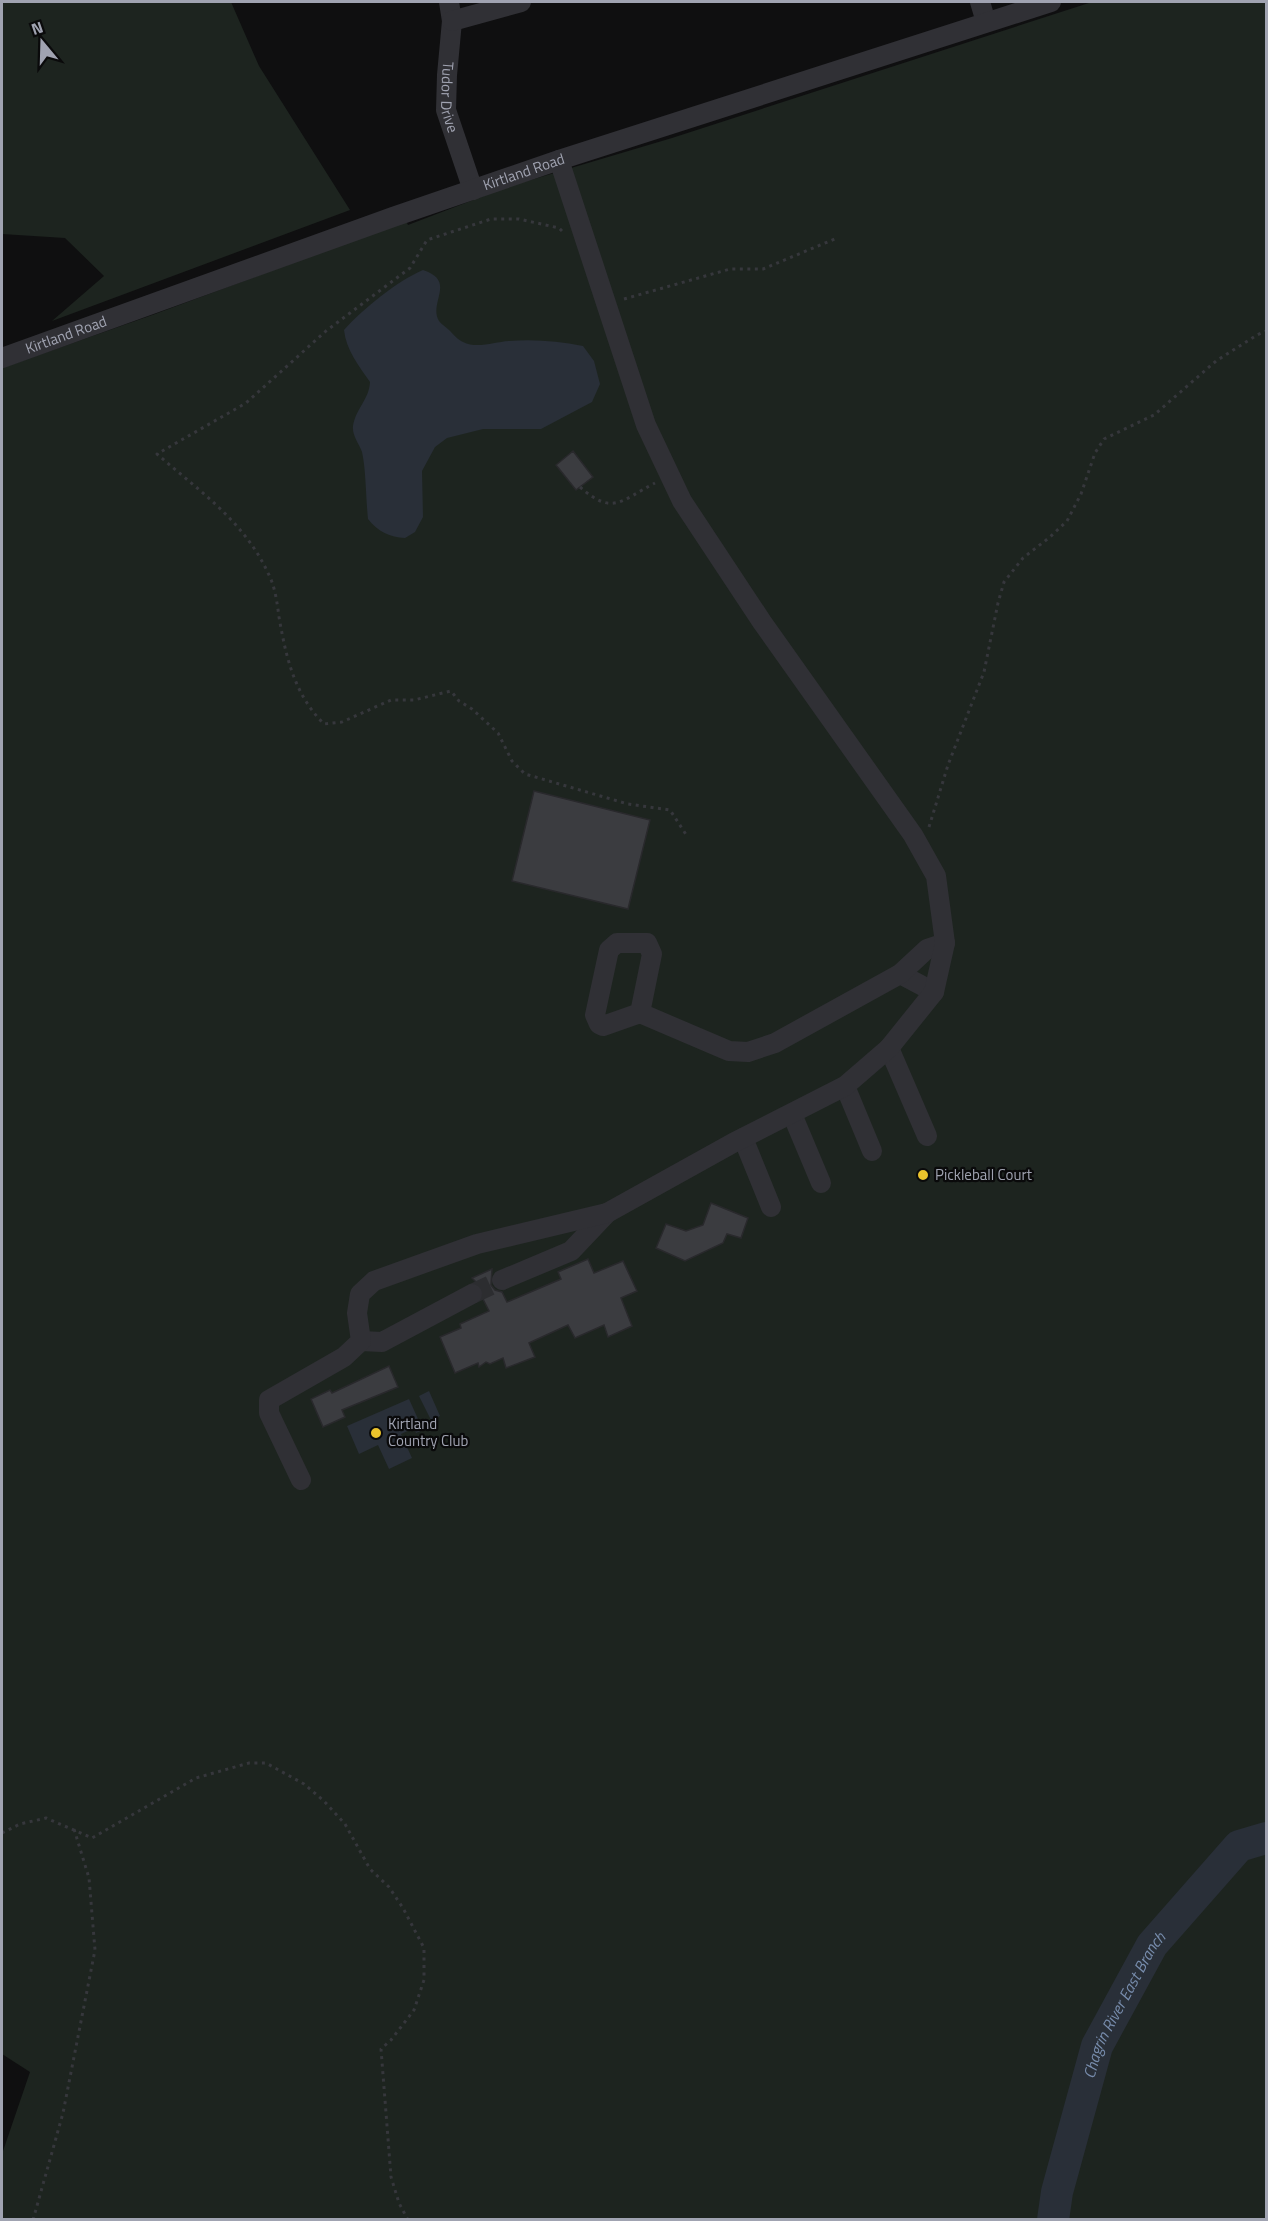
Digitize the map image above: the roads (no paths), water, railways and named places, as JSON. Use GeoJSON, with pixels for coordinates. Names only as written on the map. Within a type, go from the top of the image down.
{"type":"FeatureCollection","features":[{"type":"Feature","properties":{"kind":"street","name":"Tudor Drive"},"geometry":{"type":"LineString","coordinates":[[449,2],[452,21],[446,110],[473,190]]}},
{"type":"Feature","properties":{"kind":"street"},"geometry":{"type":"LineString","coordinates":[[452,21],[521,2]]}},
{"type":"Feature","properties":{"kind":"street"},"geometry":{"type":"LineString","coordinates":[[980,2],[986,22]]}},
{"type":"Feature","properties":{"kind":"street","name":"Kirtland Road"},"geometry":{"type":"LineString","coordinates":[[2,358],[559,160],[1051,2]]}},
{"type":"Feature","properties":{"kind":"street"},"geometry":{"type":"LineString","coordinates":[[361,1341],[357,1313],[360,1294],[374,1281],[477,1244],[607,1213],[743,1138],[845,1086],[889,1048],[934,992],[945,943],[936,876],[913,835],[762,622],[682,501],[646,425],[559,160]]}},
{"type":"Feature","properties":{"kind":"street"},"geometry":{"type":"LineString","coordinates":[[640,1012],[729,1051],[748,1052],[775,1043],[900,974],[927,949],[945,943]]}},
{"type":"Feature","properties":{"kind":"street"},"geometry":{"type":"LineString","coordinates":[[900,974],[934,992]]}},
{"type":"Feature","properties":{"kind":"street"},"geometry":{"type":"LineString","coordinates":[[889,1048],[927,1136]]}},
{"type":"Feature","properties":{"kind":"street"},"geometry":{"type":"LineString","coordinates":[[845,1086],[872,1151]]}},
{"type":"Feature","properties":{"kind":"street"},"geometry":{"type":"LineString","coordinates":[[792,1114],[821,1183]]}},
{"type":"Feature","properties":{"kind":"street"},"geometry":{"type":"LineString","coordinates":[[743,1138],[771,1207]]}},
{"type":"Feature","properties":{"kind":"street"},"geometry":{"type":"LineString","coordinates":[[502,1280],[572,1251],[607,1213]]}},
{"type":"Feature","properties":{"kind":"street"},"geometry":{"type":"LineString","coordinates":[[301,1480],[269,1413],[269,1400],[344,1357],[361,1341],[382,1342],[472,1294]]}},
{"type":"Feature","properties":{"kind":"waterway","name":"Chagrin River East Branch"},"geometry":{"type":"LineString","coordinates":[[1053,2220],[1057,2192],[1097,2046],[1152,1945],[1239,1846],[1266,1838]]}},
{"type":"Feature","properties":{"kind":"tunnel"},"geometry":{"type":"LineString","coordinates":[[472,1294],[502,1280]]}},
{"type":"Feature","properties":{"kind":"place","name":"Pickleball Court"},"geometry":{"type":"Point","coordinates":[923,1175]}},
{"type":"Feature","properties":{"kind":"place","name":"Kirtland Country Club"},"geometry":{"type":"Point","coordinates":[376,1433]}}]}
